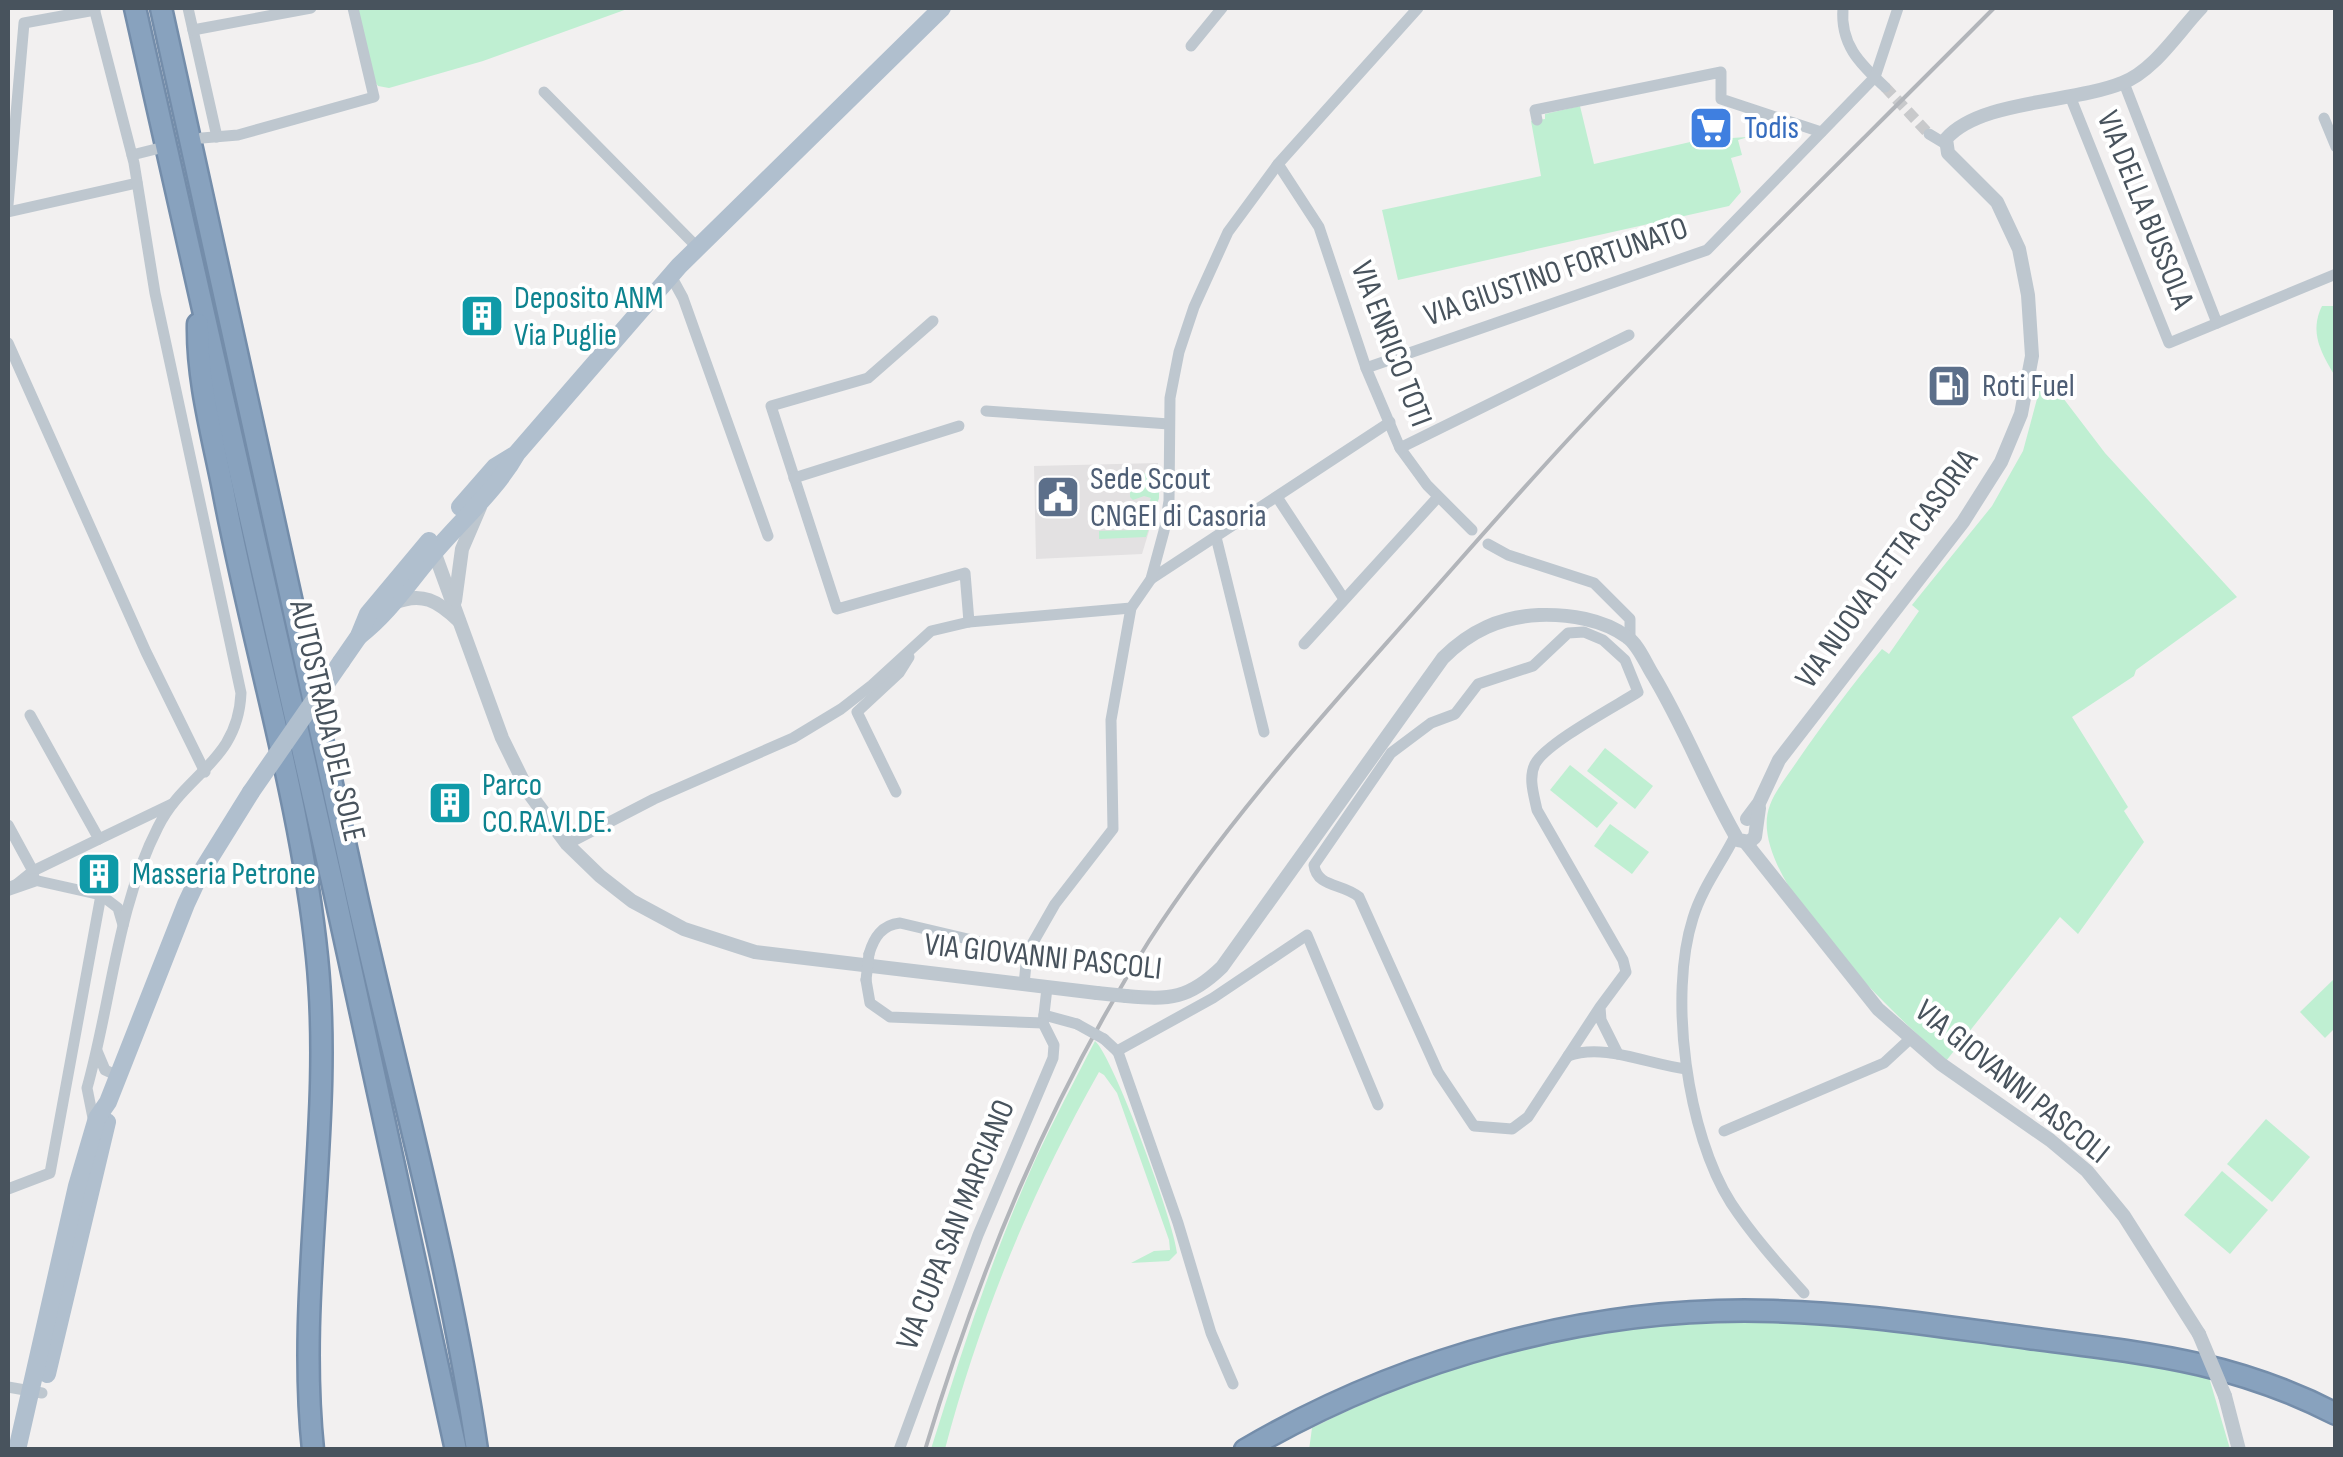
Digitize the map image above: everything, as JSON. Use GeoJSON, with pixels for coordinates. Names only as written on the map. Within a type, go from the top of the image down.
{"type":"FeatureCollection","features":[{"type":"Feature","properties":{"kind":"highway","name":"AUTOSTRADA DEL SOLE"},"geometry":{"type":"LineString","coordinates":[[135,8],[456,1450]]}},
{"type":"Feature","properties":{"kind":"highway","name":"AUTOSTRADA DEL SOLE"},"geometry":{"type":"LineString","coordinates":[[161,8],[480,1450]]}},
{"type":"Feature","properties":{"kind":"highway"},"geometry":{"type":"LineString","coordinates":[[198,297],[198,356],[229,521],[300,850],[317,956],[322,1030],[310,1324],[313,1450]]}},
{"type":"Feature","properties":{"kind":"highway"},"geometry":{"type":"LineString","coordinates":[[1245,1450],[1319,1410],[1408,1374],[1538,1335],[1658,1316],[1772,1310],[1914,1323],[2174,1358],[2246,1374],[2290,1390],[2336,1414]]}},
{"type":"Feature","properties":{"kind":"highway"},"geometry":{"type":"LineString","coordinates":[[1267,1450],[1319,1410]]}},
{"type":"Feature","properties":{"kind":"main road"},"geometry":{"type":"LineString","coordinates":[[359,636],[381,619],[431,546],[504,476],[518,453],[671,276],[942,8]]}},
{"type":"Feature","properties":{"kind":"main road"},"geometry":{"type":"LineString","coordinates":[[29,1450],[36,1392],[76,1186],[94,1126],[108,1102],[178,920],[200,874],[251,792],[359,636],[368,614],[431,546],[495,467],[518,453]]}},
{"type":"Feature","properties":{"kind":"main road"},"geometry":{"type":"LineString","coordinates":[[17,1450],[106,1127],[108,1102]]}},
{"type":"Feature","properties":{"kind":"street"},"geometry":{"type":"LineString","coordinates":[[188,8],[217,136]]}},
{"type":"Feature","properties":{"kind":"street"},"geometry":{"type":"LineString","coordinates":[[194,30],[311,8]]}},
{"type":"Feature","properties":{"kind":"street"},"geometry":{"type":"LineString","coordinates":[[202,138],[238,134],[374,97],[352,8]]}},
{"type":"Feature","properties":{"kind":"street"},"geometry":{"type":"LineString","coordinates":[[1192,46],[1222,8]]}},
{"type":"Feature","properties":{"kind":"street"},"geometry":{"type":"LineString","coordinates":[[1024,986],[1027,953],[1055,904],[1113,829],[1111,720],[1131,608],[1151,579],[1169,500],[1169,424],[1179,352],[1194,307],[1228,232],[1278,164],[1418,8]]}},
{"type":"Feature","properties":{"kind":"street"},"geometry":{"type":"LineString","coordinates":[[1843,8],[1847,44],[1861,66],[1880,82],[1898,8]]}},
{"type":"Feature","properties":{"kind":"street"},"geometry":{"type":"LineString","coordinates":[[1929,134],[1944,142],[1981,113],[2124,83],[2146,68],[2200,8]]}},
{"type":"Feature","properties":{"kind":"street"},"geometry":{"type":"LineString","coordinates":[[94,1126],[87,1088],[142,858],[160,821],[220,756],[237,725],[241,693],[172,376],[137,183],[132,156],[94,9],[24,23],[8,208],[137,183]]}},
{"type":"Feature","properties":{"kind":"street"},"geometry":{"type":"LineString","coordinates":[[1538,120],[1535,110],[1721,72],[1722,99],[1821,132]]}},
{"type":"Feature","properties":{"kind":"street","name":"VIA GIUSTINO FORTUNATO"},"geometry":{"type":"LineString","coordinates":[[1366,368],[1707,250],[1821,132],[1880,82]]}},
{"type":"Feature","properties":{"kind":"street"},"geometry":{"type":"LineString","coordinates":[[2124,83],[2217,322]]}},
{"type":"Feature","properties":{"kind":"street"},"geometry":{"type":"LineString","coordinates":[[544,92],[698,248]]}},
{"type":"Feature","properties":{"kind":"street","name":"VIA DELLA BUSSOLA"},"geometry":{"type":"LineString","coordinates":[[2070,96],[2169,343],[2336,274]]}},
{"type":"Feature","properties":{"kind":"street"},"geometry":{"type":"LineString","coordinates":[[2324,118],[2336,147]]}},
{"type":"Feature","properties":{"kind":"street","name":"VIA NUOVA DETTA CASORIA"},"geometry":{"type":"LineString","coordinates":[[1744,832],[1779,760],[1963,522],[2010,445],[2021,414],[2032,356],[2028,294],[2019,248],[1996,202],[1948,153],[1944,142]]}},
{"type":"Feature","properties":{"kind":"street"},"geometry":{"type":"LineString","coordinates":[[132,156],[156,149]]}},
{"type":"Feature","properties":{"kind":"street","name":"VIA ENRICO TOTI"},"geometry":{"type":"LineString","coordinates":[[1278,164],[1319,228],[1366,368],[1400,448],[1438,497],[1472,530]]}},
{"type":"Feature","properties":{"kind":"street"},"geometry":{"type":"LineString","coordinates":[[671,276],[683,298],[768,536]]}},
{"type":"Feature","properties":{"kind":"street"},"geometry":{"type":"LineString","coordinates":[[933,321],[868,378],[771,406],[837,609],[966,572],[968,622]]}},
{"type":"Feature","properties":{"kind":"street"},"geometry":{"type":"LineString","coordinates":[[1400,448],[1630,335]]}},
{"type":"Feature","properties":{"kind":"street"},"geometry":{"type":"LineString","coordinates":[[8,343],[146,652],[205,772]]}},
{"type":"Feature","properties":{"kind":"street"},"geometry":{"type":"LineString","coordinates":[[986,411],[1169,424]]}},
{"type":"Feature","properties":{"kind":"street"},"geometry":{"type":"LineString","coordinates":[[1151,579],[1390,422]]}},
{"type":"Feature","properties":{"kind":"street"},"geometry":{"type":"LineString","coordinates":[[794,478],[958,426]]}},
{"type":"Feature","properties":{"kind":"street"},"geometry":{"type":"LineString","coordinates":[[454,603],[466,536],[484,497]]}},
{"type":"Feature","properties":{"kind":"street"},"geometry":{"type":"LineString","coordinates":[[1277,497],[1344,599]]}},
{"type":"Feature","properties":{"kind":"street"},"geometry":{"type":"LineString","coordinates":[[1304,644],[1438,497]]}},
{"type":"Feature","properties":{"kind":"street"},"geometry":{"type":"LineString","coordinates":[[1216,537],[1264,732]]}},
{"type":"Feature","properties":{"kind":"street"},"geometry":{"type":"LineString","coordinates":[[1488,544],[1594,583],[1630,619],[1630,638]]}},
{"type":"Feature","properties":{"kind":"street"},"geometry":{"type":"LineString","coordinates":[[431,546],[446,556],[456,580]]}},
{"type":"Feature","properties":{"kind":"street"},"geometry":{"type":"LineString","coordinates":[[431,546],[454,603]]}},
{"type":"Feature","properties":{"kind":"street"},"geometry":{"type":"LineString","coordinates":[[393,604],[426,597],[459,621]]}},
{"type":"Feature","properties":{"kind":"street","name":"VIA GIOVANNI PASCOLI"},"geometry":{"type":"LineString","coordinates":[[454,603],[514,767],[528,793],[566,844],[600,876],[632,901],[684,930],[728,946],[784,957],[1024,986],[1175,998],[1200,986],[1222,967],[1372,755],[1443,658],[1460,641],[1486,626],[1518,616],[1558,614],[1596,622],[1630,638],[1679,719],[1717,796],[1776,881],[1878,1008],[1941,1064],[2050,1140],[2087,1171],[2124,1216],[2199,1334],[2225,1396],[2239,1450]]}},
{"type":"Feature","properties":{"kind":"street"},"geometry":{"type":"LineString","coordinates":[[566,844],[654,799],[793,738],[840,709],[931,631],[968,622],[1131,608]]}},
{"type":"Feature","properties":{"kind":"street"},"geometry":{"type":"LineString","coordinates":[[1584,632],[1603,640],[1624,660],[1638,692],[1547,750],[1534,765],[1531,786],[1538,810],[1623,960],[1626,972],[1600,1006],[1528,1116],[1512,1129],[1474,1126],[1438,1072],[1359,897],[1348,888],[1320,881],[1314,865],[1391,753],[1431,723],[1454,714],[1478,684],[1533,666],[1568,633],[1584,632]]}},
{"type":"Feature","properties":{"kind":"street"},"geometry":{"type":"LineString","coordinates":[[896,792],[857,712],[899,674],[914,646]]}},
{"type":"Feature","properties":{"kind":"street"},"geometry":{"type":"LineString","coordinates":[[30,715],[98,839]]}},
{"type":"Feature","properties":{"kind":"street"},"geometry":{"type":"LineString","coordinates":[[12,886],[175,802]]}},
{"type":"Feature","properties":{"kind":"street"},"geometry":{"type":"LineString","coordinates":[[8,825],[33,876],[101,895],[118,908],[125,929]]}},
{"type":"Feature","properties":{"kind":"street"},"geometry":{"type":"LineString","coordinates":[[1744,832],[1704,889],[1692,922],[1684,972],[1686,1069],[1706,1150],[1730,1200],[1804,1293]]}},
{"type":"Feature","properties":{"kind":"street"},"geometry":{"type":"LineString","coordinates":[[8,1190],[50,1173],[101,895]]}},
{"type":"Feature","properties":{"kind":"street"},"geometry":{"type":"LineString","coordinates":[[1027,953],[900,923],[883,928],[869,954],[866,980],[870,1003],[890,1017],[1043,1019],[1077,1024],[1104,1038],[1118,1051],[1178,1223],[1211,1333],[1234,1384]]}},
{"type":"Feature","properties":{"kind":"street"},"geometry":{"type":"LineString","coordinates":[[1118,1051],[1213,998],[1307,935],[1378,1105]]}},
{"type":"Feature","properties":{"kind":"street","name":"VIA CUPA SAN MARCIANO"},"geometry":{"type":"LineString","coordinates":[[897,1448],[978,1236],[1053,1058],[1051,1035],[1043,1019],[1047,988]]}},
{"type":"Feature","properties":{"kind":"street"},"geometry":{"type":"LineString","coordinates":[[1600,1006],[1601,1020],[1618,1054]]}},
{"type":"Feature","properties":{"kind":"street"},"geometry":{"type":"LineString","coordinates":[[1724,1131],[1884,1063],[1911,1038]]}},
{"type":"Feature","properties":{"kind":"street"},"geometry":{"type":"LineString","coordinates":[[97,1050],[104,1070],[118,1076]]}},
{"type":"Feature","properties":{"kind":"street"},"geometry":{"type":"LineString","coordinates":[[1568,1056],[1598,1050],[1653,1065],[1686,1069]]}},
{"type":"Feature","properties":{"kind":"street"},"geometry":{"type":"LineString","coordinates":[[8,1387],[36,1392]]}},
{"type":"Feature","properties":{"kind":"shaded area"},"geometry":{"type":"Polygon","coordinates":[[[1158,463],[1159,498],[1142,554],[1036,559],[1034,466],[1158,463]]]}},
{"type":"Feature","properties":{"kind":"green space"},"geometry":{"type":"Polygon","coordinates":[[[357,8],[630,8],[483,61],[389,88],[378,86],[373,79],[357,8]]]}},
{"type":"Feature","properties":{"kind":"green space"},"geometry":{"type":"Polygon","coordinates":[[[1580,106],[1594,164],[1699,140],[1748,137],[1738,140],[1742,155],[1731,158],[1741,192],[1729,206],[1398,280],[1382,210],[1541,176],[1531,121],[1580,106]]]}},
{"type":"Feature","properties":{"kind":"green space"},"geometry":{"type":"Polygon","coordinates":[[[2322,306],[2335,306],[2335,376],[2321,351],[2317,334],[2322,306]]]}},
{"type":"Feature","properties":{"kind":"green space"},"geometry":{"type":"Polygon","coordinates":[[[2044,373],[2105,453],[2237,597],[2136,670],[2134,676],[2072,717],[2128,807],[2124,811],[2144,842],[2078,934],[2060,917],[1946,1061],[1862,979],[1801,905],[1779,868],[1768,834],[1770,805],[1860,676],[1882,649],[1889,654],[1919,611],[1912,605],[1992,506],[2023,451],[2044,373]]]}},
{"type":"Feature","properties":{"kind":"green space"},"geometry":{"type":"Polygon","coordinates":[[[1159,473],[1159,498],[1146,537],[1099,539],[1099,531],[1139,530],[1151,498],[1133,500],[1130,489],[1142,487],[1142,482],[1124,481],[1124,474],[1159,473]]]}},
{"type":"Feature","properties":{"kind":"green space"},"geometry":{"type":"Polygon","coordinates":[[[1605,748],[1653,786],[1635,809],[1587,771],[1605,748]]]}},
{"type":"Feature","properties":{"kind":"green space"},"geometry":{"type":"Polygon","coordinates":[[[1570,765],[1618,803],[1597,828],[1550,790],[1570,765]]]}},
{"type":"Feature","properties":{"kind":"green space"},"geometry":{"type":"Polygon","coordinates":[[[1610,824],[1649,852],[1632,874],[1594,846],[1610,824]]]}},
{"type":"Feature","properties":{"kind":"green space"},"geometry":{"type":"Polygon","coordinates":[[[2335,978],[2335,1028],[2325,1038],[2300,1012],[2335,978]]]}},
{"type":"Feature","properties":{"kind":"green space"},"geometry":{"type":"Polygon","coordinates":[[[1095,1041],[1116,1077],[1142,1143],[1177,1253],[1169,1261],[1131,1263],[1154,1251],[1170,1250],[1169,1240],[1117,1093],[1099,1072],[1051,1163],[1010,1256],[974,1351],[945,1449],[931,1449],[1020,1194],[1095,1041]]]}},
{"type":"Feature","properties":{"kind":"green space"},"geometry":{"type":"Polygon","coordinates":[[[2266,1119],[2310,1157],[2272,1202],[2227,1164],[2266,1119]]]}},
{"type":"Feature","properties":{"kind":"green space"},"geometry":{"type":"Polygon","coordinates":[[[2222,1171],[2268,1210],[2230,1254],[2184,1215],[2222,1171]]]}},
{"type":"Feature","properties":{"kind":"green space"},"geometry":{"type":"Polygon","coordinates":[[[1811,1322],[1865,1326],[2208,1374],[2230,1449],[1309,1450],[1312,1428],[1355,1408],[1442,1373],[1533,1347],[1672,1325],[1811,1322]]]}},
{"type":"Feature","properties":{"kind":"tunnel"},"geometry":{"type":"LineString","coordinates":[[1885,87],[1929,134]]}},
{"type":"Feature","properties":{"kind":"railway"},"geometry":{"type":"LineString","coordinates":[[925,1450],[993,1252],[1048,1124],[1113,1001],[1208,857],[1305,737],[1555,453],[1994,8]]}},
{"type":"Feature","properties":{"kind":"place","name":"Todis"},"geometry":{"type":"Point","coordinates":[1711,128]}},
{"type":"Feature","properties":{"kind":"place","name":"Deposito ANM Via Puglie"},"geometry":{"type":"Point","coordinates":[482,316]}},
{"type":"Feature","properties":{"kind":"place","name":"Roti Fuel"},"geometry":{"type":"Point","coordinates":[1949,386]}},
{"type":"Feature","properties":{"kind":"place","name":"Sede Scout CNGEI di Casoria"},"geometry":{"type":"Point","coordinates":[1058,497]}},
{"type":"Feature","properties":{"kind":"place","name":"Parco CO.RA.VI.DE."},"geometry":{"type":"Point","coordinates":[450,803]}},
{"type":"Feature","properties":{"kind":"place","name":"Masseria Petrone"},"geometry":{"type":"Point","coordinates":[99,874]}}]}
